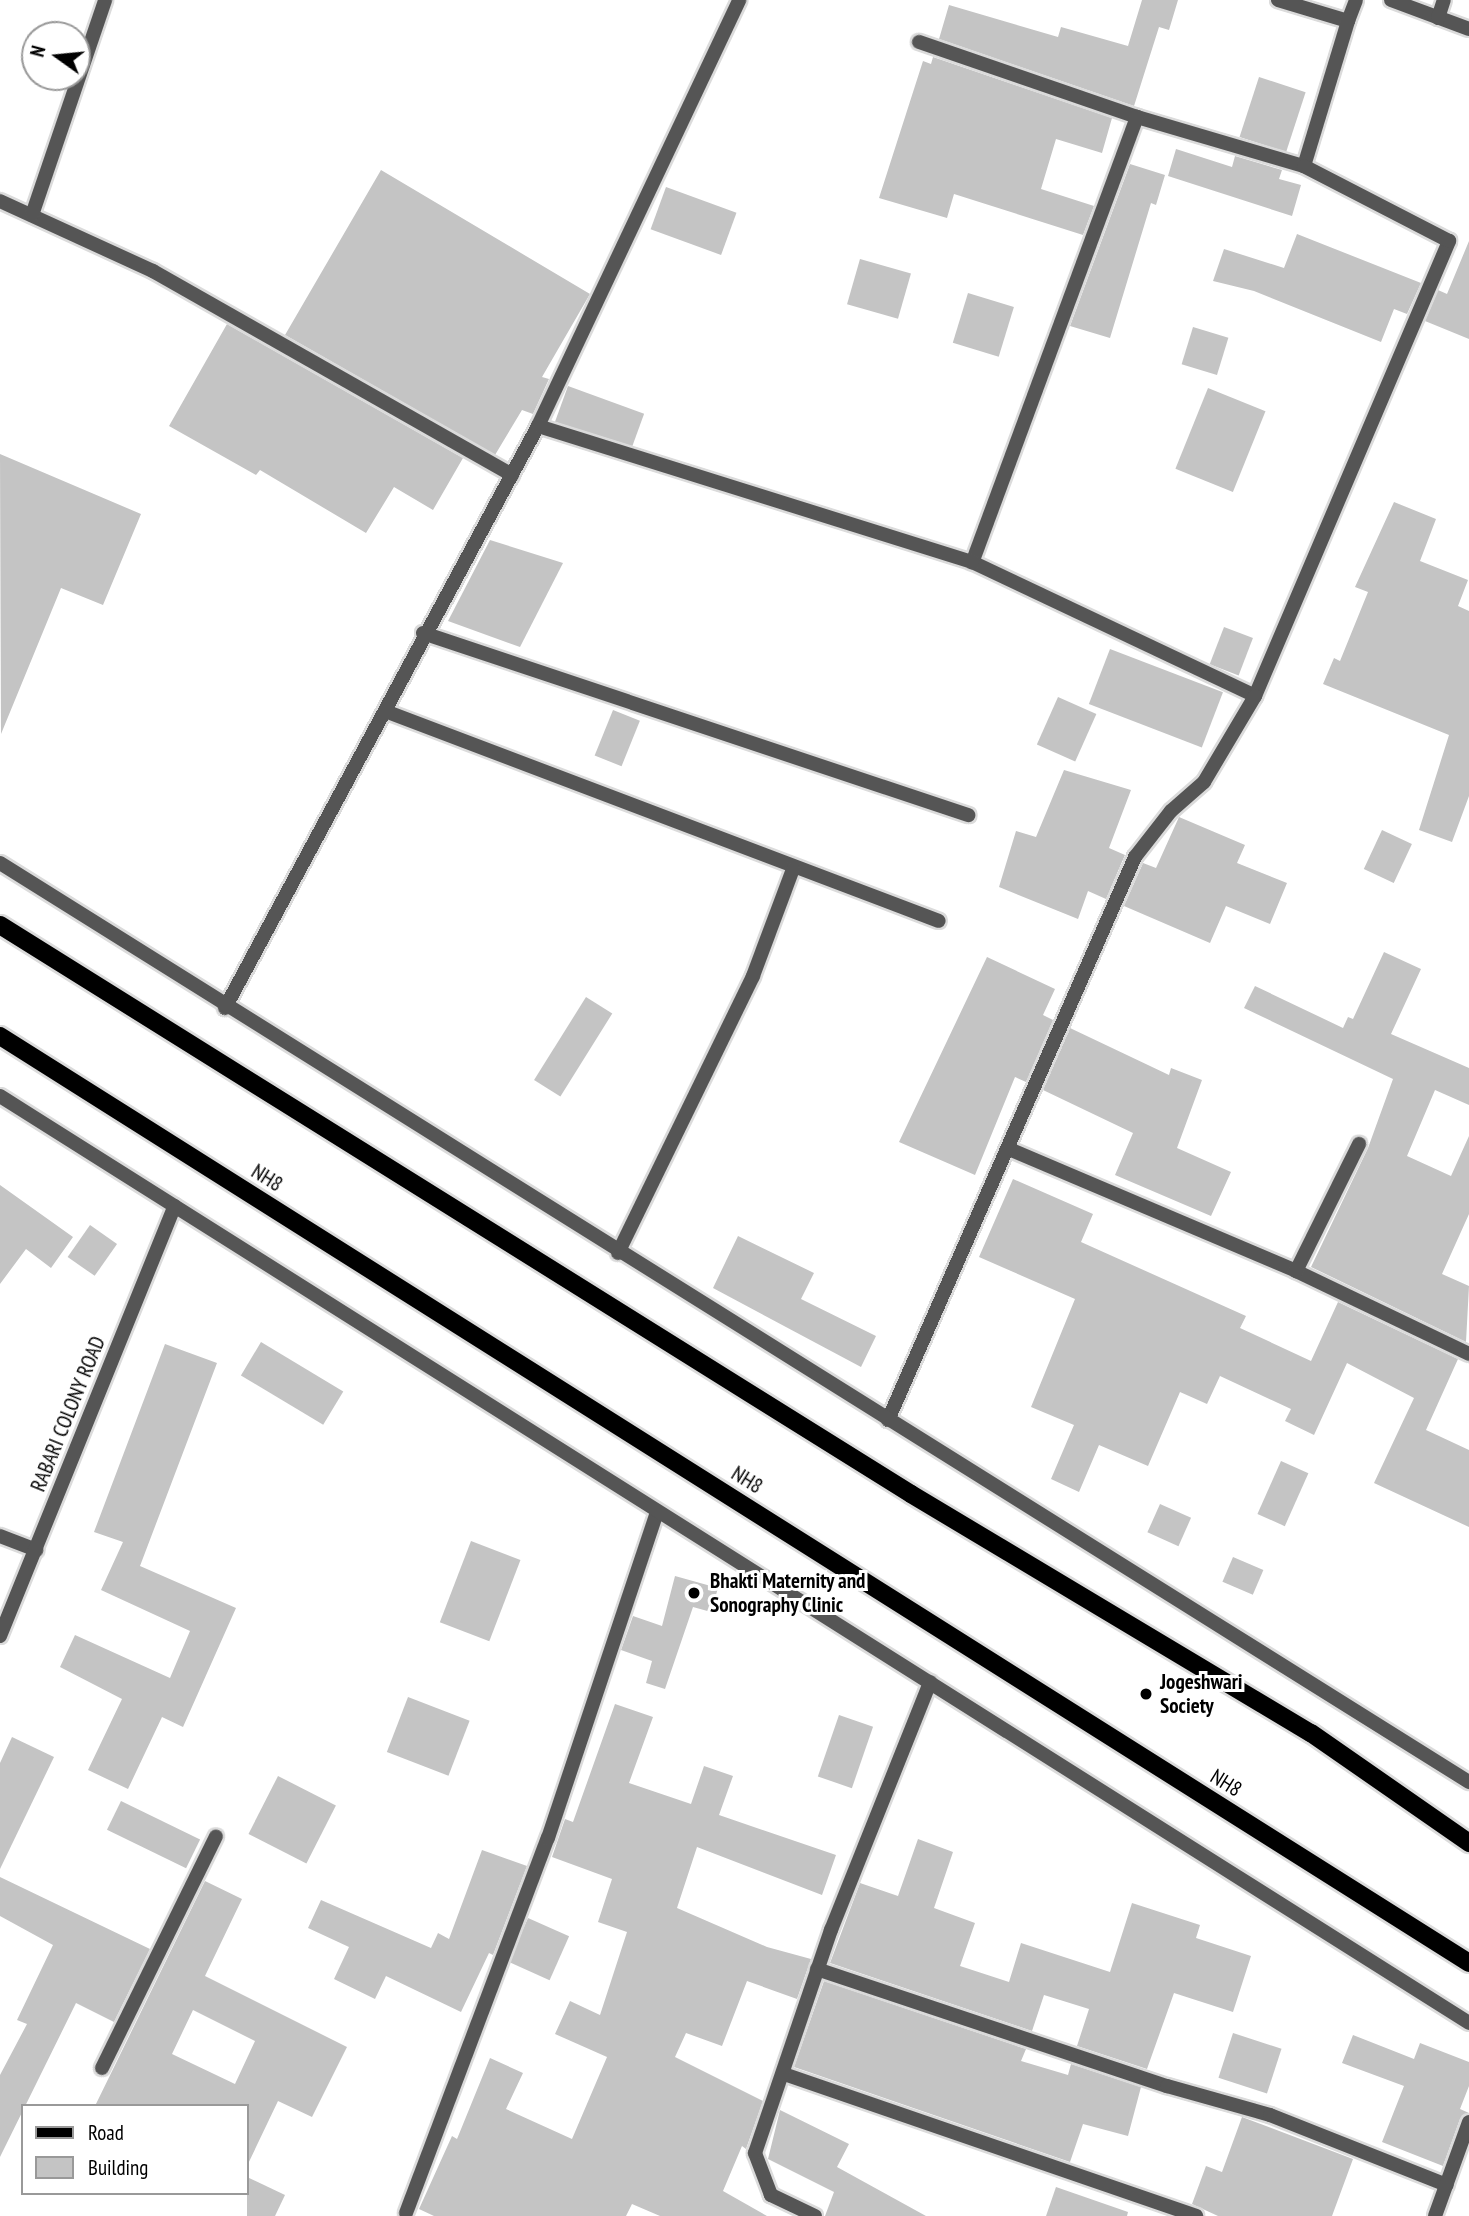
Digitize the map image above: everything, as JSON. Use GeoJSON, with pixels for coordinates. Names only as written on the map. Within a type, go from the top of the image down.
{"type":"FeatureCollection","features":[{"type":"Feature","properties":{"kind":"main road"},"geometry":{"type":"LineString","coordinates":[[0,925],[911,1494],[1311,1733],[1469,1843]]}},
{"type":"Feature","properties":{"kind":"main road","name":"NH8"},"geometry":{"type":"LineString","coordinates":[[0,1036],[1469,1963]]}},
{"type":"Feature","properties":{"kind":"street"},"geometry":{"type":"LineString","coordinates":[[32,215],[105,0]]}},
{"type":"Feature","properties":{"kind":"street"},"geometry":{"type":"LineString","coordinates":[[225,1007],[385,711],[423,633],[538,426],[739,0]]}},
{"type":"Feature","properties":{"kind":"street"},"geometry":{"type":"LineString","coordinates":[[1278,0],[1348,21]]}},
{"type":"Feature","properties":{"kind":"street"},"geometry":{"type":"LineString","coordinates":[[1304,166],[1356,0]]}},
{"type":"Feature","properties":{"kind":"street"},"geometry":{"type":"LineString","coordinates":[[1391,0],[1469,29]]}},
{"type":"Feature","properties":{"kind":"street"},"geometry":{"type":"LineString","coordinates":[[1438,18],[1444,0]]}},
{"type":"Feature","properties":{"kind":"street"},"geometry":{"type":"LineString","coordinates":[[888,1420],[1135,858],[1171,811],[1204,782],[1255,696],[1449,241],[1304,166],[1137,117],[919,41]]}},
{"type":"Feature","properties":{"kind":"street"},"geometry":{"type":"LineString","coordinates":[[972,562],[1137,117]]}},
{"type":"Feature","properties":{"kind":"street"},"geometry":{"type":"LineString","coordinates":[[0,201],[153,271],[512,475]]}},
{"type":"Feature","properties":{"kind":"street"},"geometry":{"type":"LineString","coordinates":[[538,426],[972,562],[1255,696]]}},
{"type":"Feature","properties":{"kind":"street"},"geometry":{"type":"LineString","coordinates":[[423,633],[968,815]]}},
{"type":"Feature","properties":{"kind":"street"},"geometry":{"type":"LineString","coordinates":[[385,711],[793,869],[939,921]]}},
{"type":"Feature","properties":{"kind":"street"},"geometry":{"type":"LineString","coordinates":[[0,863],[618,1254],[1469,1782]]}},
{"type":"Feature","properties":{"kind":"street"},"geometry":{"type":"LineString","coordinates":[[618,1254],[753,976],[793,869]]}},
{"type":"Feature","properties":{"kind":"street"},"geometry":{"type":"LineString","coordinates":[[0,1096],[1469,2023]]}},
{"type":"Feature","properties":{"kind":"street"},"geometry":{"type":"LineString","coordinates":[[1296,1271],[1359,1144]]}},
{"type":"Feature","properties":{"kind":"street"},"geometry":{"type":"LineString","coordinates":[[1009,1149],[1296,1271],[1469,1354]]}},
{"type":"Feature","properties":{"kind":"street","name":"RABARI COLONY ROAD"},"geometry":{"type":"LineString","coordinates":[[0,1636],[175,1206]]}},
{"type":"Feature","properties":{"kind":"street"},"geometry":{"type":"LineString","coordinates":[[406,2213],[548,1838],[657,1513]]}},
{"type":"Feature","properties":{"kind":"street"},"geometry":{"type":"LineString","coordinates":[[0,1536],[36,1550]]}},
{"type":"Feature","properties":{"kind":"street"},"geometry":{"type":"LineString","coordinates":[[815,2216],[771,2195],[760,2176],[755,2153],[784,2074],[817,1969],[930,1682]]}},
{"type":"Feature","properties":{"kind":"street"},"geometry":{"type":"LineString","coordinates":[[102,2068],[216,1836]]}},
{"type":"Feature","properties":{"kind":"street"},"geometry":{"type":"LineString","coordinates":[[817,1969],[1270,2115],[1447,2185]]}},
{"type":"Feature","properties":{"kind":"street"},"geometry":{"type":"LineString","coordinates":[[784,2074],[1196,2216]]}},
{"type":"Feature","properties":{"kind":"street"},"geometry":{"type":"LineString","coordinates":[[1435,2216],[1469,2122]]}},
{"type":"Feature","properties":{"kind":"building"},"geometry":{"type":"Polygon","coordinates":[[[1142,0],[1178,0],[1169,30],[1159,27],[1134,106],[939,39],[949,5],[1058,37],[1061,27],[1128,46],[1142,0]]]}},
{"type":"Feature","properties":{"kind":"building"},"geometry":{"type":"Polygon","coordinates":[[[933,57],[1112,118],[1102,153],[1056,139],[1041,189],[1094,206],[1083,235],[954,194],[947,218],[879,198],[923,61],[931,64],[933,57]]]}},
{"type":"Feature","properties":{"kind":"building"},"geometry":{"type":"Polygon","coordinates":[[[1259,77],[1306,92],[1286,152],[1240,137],[1259,77]]]}},
{"type":"Feature","properties":{"kind":"building"},"geometry":{"type":"Polygon","coordinates":[[[1176,149],[1232,167],[1235,156],[1282,170],[1279,179],[1301,185],[1292,216],[1168,176],[1176,149]]]}},
{"type":"Feature","properties":{"kind":"building"},"geometry":{"type":"Polygon","coordinates":[[[1130,164],[1165,175],[1156,205],[1151,203],[1110,338],[1070,326],[1130,164]]]}},
{"type":"Feature","properties":{"kind":"building"},"geometry":{"type":"Polygon","coordinates":[[[381,170],[590,294],[542,377],[549,379],[533,414],[522,410],[495,455],[285,335],[381,170]]]}},
{"type":"Feature","properties":{"kind":"building"},"geometry":{"type":"Polygon","coordinates":[[[666,187],[736,213],[721,255],[651,229],[666,187]]]}},
{"type":"Feature","properties":{"kind":"building"},"geometry":{"type":"Polygon","coordinates":[[[1297,234],[1421,283],[1407,314],[1394,309],[1381,342],[1254,291],[1213,281],[1224,249],[1284,268],[1297,234]]]}},
{"type":"Feature","properties":{"kind":"building"},"geometry":{"type":"Polygon","coordinates":[[[1469,241],[1469,339],[1425,321],[1438,290],[1447,294],[1469,241]]]}},
{"type":"Feature","properties":{"kind":"building"},"geometry":{"type":"Polygon","coordinates":[[[860,259],[911,274],[898,319],[847,304],[860,259]]]}},
{"type":"Feature","properties":{"kind":"building"},"geometry":{"type":"Polygon","coordinates":[[[968,293],[1014,307],[999,357],[953,343],[968,293]]]}},
{"type":"Feature","properties":{"kind":"building"},"geometry":{"type":"Polygon","coordinates":[[[227,324],[463,458],[433,510],[394,487],[366,533],[260,470],[256,475],[169,426],[227,324]]]}},
{"type":"Feature","properties":{"kind":"building"},"geometry":{"type":"Polygon","coordinates":[[[1193,327],[1228,338],[1217,375],[1182,364],[1193,327]]]}},
{"type":"Feature","properties":{"kind":"building"},"geometry":{"type":"Polygon","coordinates":[[[568,386],[644,414],[631,449],[555,422],[568,386]]]}},
{"type":"Feature","properties":{"kind":"building"},"geometry":{"type":"Polygon","coordinates":[[[1208,388],[1265,411],[1233,492],[1175,469],[1208,388]]]}},
{"type":"Feature","properties":{"kind":"building"},"geometry":{"type":"Polygon","coordinates":[[[0,454],[141,514],[103,605],[61,588],[1,734],[0,454]]]}},
{"type":"Feature","properties":{"kind":"building"},"geometry":{"type":"Polygon","coordinates":[[[1394,502],[1436,519],[1420,561],[1468,580],[1458,606],[1469,611],[1469,796],[1452,842],[1419,830],[1449,735],[1323,684],[1334,658],[1340,661],[1368,592],[1355,587],[1394,502]]]}},
{"type":"Feature","properties":{"kind":"building"},"geometry":{"type":"Polygon","coordinates":[[[490,540],[563,563],[520,647],[448,621],[490,540]]]}},
{"type":"Feature","properties":{"kind":"building"},"geometry":{"type":"Polygon","coordinates":[[[1224,627],[1253,638],[1239,675],[1210,664],[1224,627]]]}},
{"type":"Feature","properties":{"kind":"building"},"geometry":{"type":"Polygon","coordinates":[[[1110,649],[1223,692],[1202,747],[1089,704],[1110,649]]]}},
{"type":"Feature","properties":{"kind":"building"},"geometry":{"type":"Polygon","coordinates":[[[1058,697],[1096,714],[1075,762],[1037,745],[1058,697]]]}},
{"type":"Feature","properties":{"kind":"building"},"geometry":{"type":"Polygon","coordinates":[[[613,710],[640,721],[622,766],[595,755],[613,710]]]}},
{"type":"Feature","properties":{"kind":"building"},"geometry":{"type":"Polygon","coordinates":[[[1064,770],[1131,790],[1109,848],[1125,855],[1106,899],[1088,891],[1078,919],[999,887],[1016,831],[1036,837],[1064,770]]]}},
{"type":"Feature","properties":{"kind":"building"},"geometry":{"type":"Polygon","coordinates":[[[1179,817],[1245,845],[1237,863],[1287,883],[1270,924],[1226,906],[1210,943],[1124,906],[1143,863],[1156,868],[1179,817]]]}},
{"type":"Feature","properties":{"kind":"building"},"geometry":{"type":"Polygon","coordinates":[[[1382,830],[1412,844],[1394,883],[1364,869],[1382,830]]]}},
{"type":"Feature","properties":{"kind":"building"},"geometry":{"type":"Polygon","coordinates":[[[1384,952],[1421,969],[1391,1034],[1469,1068],[1469,1105],[1435,1090],[1407,1156],[1451,1176],[1469,1136],[1469,1214],[1442,1274],[1469,1286],[1466,1342],[1311,1267],[1368,1148],[1393,1079],[1244,1008],[1255,986],[1343,1028],[1348,1017],[1353,1019],[1384,952]]]}},
{"type":"Feature","properties":{"kind":"building"},"geometry":{"type":"Polygon","coordinates":[[[987,957],[1055,989],[1043,1015],[1053,1020],[1026,1082],[1015,1077],[975,1175],[899,1142],[987,957]]]}},
{"type":"Feature","properties":{"kind":"building"},"geometry":{"type":"Polygon","coordinates":[[[586,997],[612,1013],[560,1097],[534,1080],[586,997]]]}},
{"type":"Feature","properties":{"kind":"building"},"geometry":{"type":"Polygon","coordinates":[[[1070,1028],[1169,1075],[1171,1068],[1202,1080],[1177,1148],[1231,1172],[1211,1216],[1115,1175],[1133,1133],[1043,1090],[1070,1028]]]}},
{"type":"Feature","properties":{"kind":"building"},"geometry":{"type":"Polygon","coordinates":[[[1013,1179],[1093,1214],[1081,1242],[1246,1316],[1240,1328],[1311,1361],[1338,1302],[1458,1359],[1426,1430],[1469,1450],[1469,1527],[1374,1483],[1414,1398],[1347,1363],[1314,1435],[1285,1421],[1291,1409],[1220,1376],[1207,1404],[1180,1392],[1148,1466],[1099,1445],[1079,1492],[1051,1479],[1074,1425],[1031,1407],[1075,1299],[979,1257],[1013,1179]]]}},
{"type":"Feature","properties":{"kind":"building"},"geometry":{"type":"Polygon","coordinates":[[[0,1185],[73,1237],[51,1268],[26,1249],[0,1284],[0,1185]]]}},
{"type":"Feature","properties":{"kind":"building"},"geometry":{"type":"Polygon","coordinates":[[[90,1225],[117,1244],[95,1276],[68,1257],[90,1225]]]}},
{"type":"Feature","properties":{"kind":"building"},"geometry":{"type":"Polygon","coordinates":[[[738,1236],[814,1273],[801,1299],[876,1336],[861,1367],[713,1288],[738,1236]]]}},
{"type":"Feature","properties":{"kind":"building"},"geometry":{"type":"Polygon","coordinates":[[[261,1342],[343,1391],[323,1425],[241,1375],[261,1342]]]}},
{"type":"Feature","properties":{"kind":"building"},"geometry":{"type":"Polygon","coordinates":[[[165,1344],[217,1363],[140,1566],[236,1608],[183,1727],[162,1717],[128,1789],[88,1770],[122,1699],[60,1667],[75,1635],[170,1678],[190,1631],[101,1590],[123,1542],[94,1532],[165,1344]]]}},
{"type":"Feature","properties":{"kind":"building"},"geometry":{"type":"Polygon","coordinates":[[[1281,1461],[1308,1473],[1285,1526],[1257,1514],[1281,1461]]]}},
{"type":"Feature","properties":{"kind":"building"},"geometry":{"type":"Polygon","coordinates":[[[1160,1504],[1191,1518],[1178,1546],[1147,1532],[1160,1504]]]}},
{"type":"Feature","properties":{"kind":"building"},"geometry":{"type":"Polygon","coordinates":[[[471,1541],[520,1560],[489,1641],[440,1622],[471,1541]]]}},
{"type":"Feature","properties":{"kind":"building"},"geometry":{"type":"Polygon","coordinates":[[[1233,1557],[1263,1570],[1253,1595],[1222,1582],[1233,1557]]]}},
{"type":"Feature","properties":{"kind":"building"},"geometry":{"type":"Polygon","coordinates":[[[675,1576],[718,1588],[711,1612],[693,1607],[665,1689],[646,1683],[652,1661],[621,1650],[633,1616],[662,1626],[675,1576]]]}},
{"type":"Feature","properties":{"kind":"building"},"geometry":{"type":"Polygon","coordinates":[[[408,1697],[470,1721],[448,1776],[387,1752],[408,1697]]]}},
{"type":"Feature","properties":{"kind":"building"},"geometry":{"type":"Polygon","coordinates":[[[615,1704],[653,1717],[629,1783],[691,1804],[704,1766],[733,1776],[719,1815],[836,1855],[822,1895],[697,1847],[677,1908],[767,1947],[811,1959],[797,1999],[747,1981],[722,2046],[686,2033],[675,2057],[763,2101],[746,2149],[742,2146],[723,2191],[767,2216],[660,2216],[632,2204],[626,2216],[434,2216],[419,2209],[452,2136],[457,2139],[490,2058],[523,2073],[506,2109],[572,2139],[607,2057],[555,2034],[570,2001],[600,2015],[627,1932],[598,1922],[612,1879],[552,1857],[565,1819],[573,1822],[615,1704]]]}},
{"type":"Feature","properties":{"kind":"building"},"geometry":{"type":"Polygon","coordinates":[[[839,1715],[873,1727],[852,1788],[818,1776],[839,1715]]]}},
{"type":"Feature","properties":{"kind":"building"},"geometry":{"type":"Polygon","coordinates":[[[12,1737],[54,1757],[0,1869],[0,1763],[12,1737]]]}},
{"type":"Feature","properties":{"kind":"building"},"geometry":{"type":"Polygon","coordinates":[[[278,1776],[336,1806],[306,1863],[248,1834],[278,1776]]]}},
{"type":"Feature","properties":{"kind":"building"},"geometry":{"type":"Polygon","coordinates":[[[121,1801],[200,1840],[186,1868],[107,1830],[121,1801]]]}},
{"type":"Feature","properties":{"kind":"building"},"geometry":{"type":"Polygon","coordinates":[[[918,1839],[953,1852],[934,1908],[975,1923],[960,1966],[1009,1982],[1021,1943],[1110,1972],[1132,1903],[1200,1925],[1196,1938],[1251,1956],[1233,2012],[1174,1993],[1147,2069],[1077,2046],[1089,2009],[1044,1995],[1032,2031],[830,1963],[860,1883],[898,1896],[918,1839]]]}},
{"type":"Feature","properties":{"kind":"building"},"geometry":{"type":"Polygon","coordinates":[[[482,1850],[527,1866],[493,1955],[489,1953],[461,2012],[386,1976],[375,1999],[334,1979],[349,1947],[308,1928],[321,1900],[431,1948],[438,1933],[449,1939],[482,1850]]]}},
{"type":"Feature","properties":{"kind":"building"},"geometry":{"type":"Polygon","coordinates":[[[0,1877],[150,1949],[114,2022],[76,2003],[26,2104],[21,2104],[21,2114],[0,2157],[0,2075],[27,2024],[17,2020],[53,1945],[0,1916],[0,1877]]]}},
{"type":"Feature","properties":{"kind":"building"},"geometry":{"type":"Polygon","coordinates":[[[205,1881],[242,1899],[205,1976],[347,2047],[312,2117],[278,2101],[248,2164],[248,2104],[96,2104],[205,1881]],[[193,2010],[172,2054],[235,2084],[255,2041],[193,2010]]]}},
{"type":"Feature","properties":{"kind":"building"},"geometry":{"type":"Polygon","coordinates":[[[528,1918],[569,1936],[550,1980],[508,1962],[528,1918]]]}},
{"type":"Feature","properties":{"kind":"building"},"geometry":{"type":"Polygon","coordinates":[[[824,1981],[1026,2049],[1021,2061],[1068,2075],[1071,2064],[1141,2087],[1128,2136],[1083,2124],[1070,2162],[794,2067],[824,1981]]]}},
{"type":"Feature","properties":{"kind":"building"},"geometry":{"type":"Polygon","coordinates":[[[1233,2033],[1282,2049],[1267,2093],[1218,2078],[1233,2033]]]}},
{"type":"Feature","properties":{"kind":"building"},"geometry":{"type":"Polygon","coordinates":[[[1353,2035],[1414,2059],[1420,2043],[1469,2062],[1469,2086],[1460,2109],[1469,2113],[1460,2119],[1443,2166],[1382,2142],[1404,2086],[1342,2063],[1353,2035]]]}},
{"type":"Feature","properties":{"kind":"building"},"geometry":{"type":"Polygon","coordinates":[[[780,2110],[849,2144],[837,2167],[926,2216],[825,2216],[834,2192],[768,2159],[780,2110]]]}},
{"type":"Feature","properties":{"kind":"building"},"geometry":{"type":"Polygon","coordinates":[[[1242,2117],[1353,2159],[1332,2216],[1218,2216],[1192,2204],[1206,2166],[1222,2172],[1242,2117]]]}},
{"type":"Feature","properties":{"kind":"building"},"geometry":{"type":"Polygon","coordinates":[[[248,2177],[285,2195],[275,2216],[247,2216],[248,2177]]]}},
{"type":"Feature","properties":{"kind":"building"},"geometry":{"type":"Polygon","coordinates":[[[1056,2187],[1128,2212],[1127,2216],[1046,2216],[1056,2187]]]}},
{"type":"Feature","properties":{"kind":"place","name":"Bhakti Maternity and Sonography Clinic"},"geometry":{"type":"Point","coordinates":[694,1593]}},
{"type":"Feature","properties":{"kind":"place","name":"Jogeshwari Society"},"geometry":{"type":"Point","coordinates":[1146,1694]}}]}
